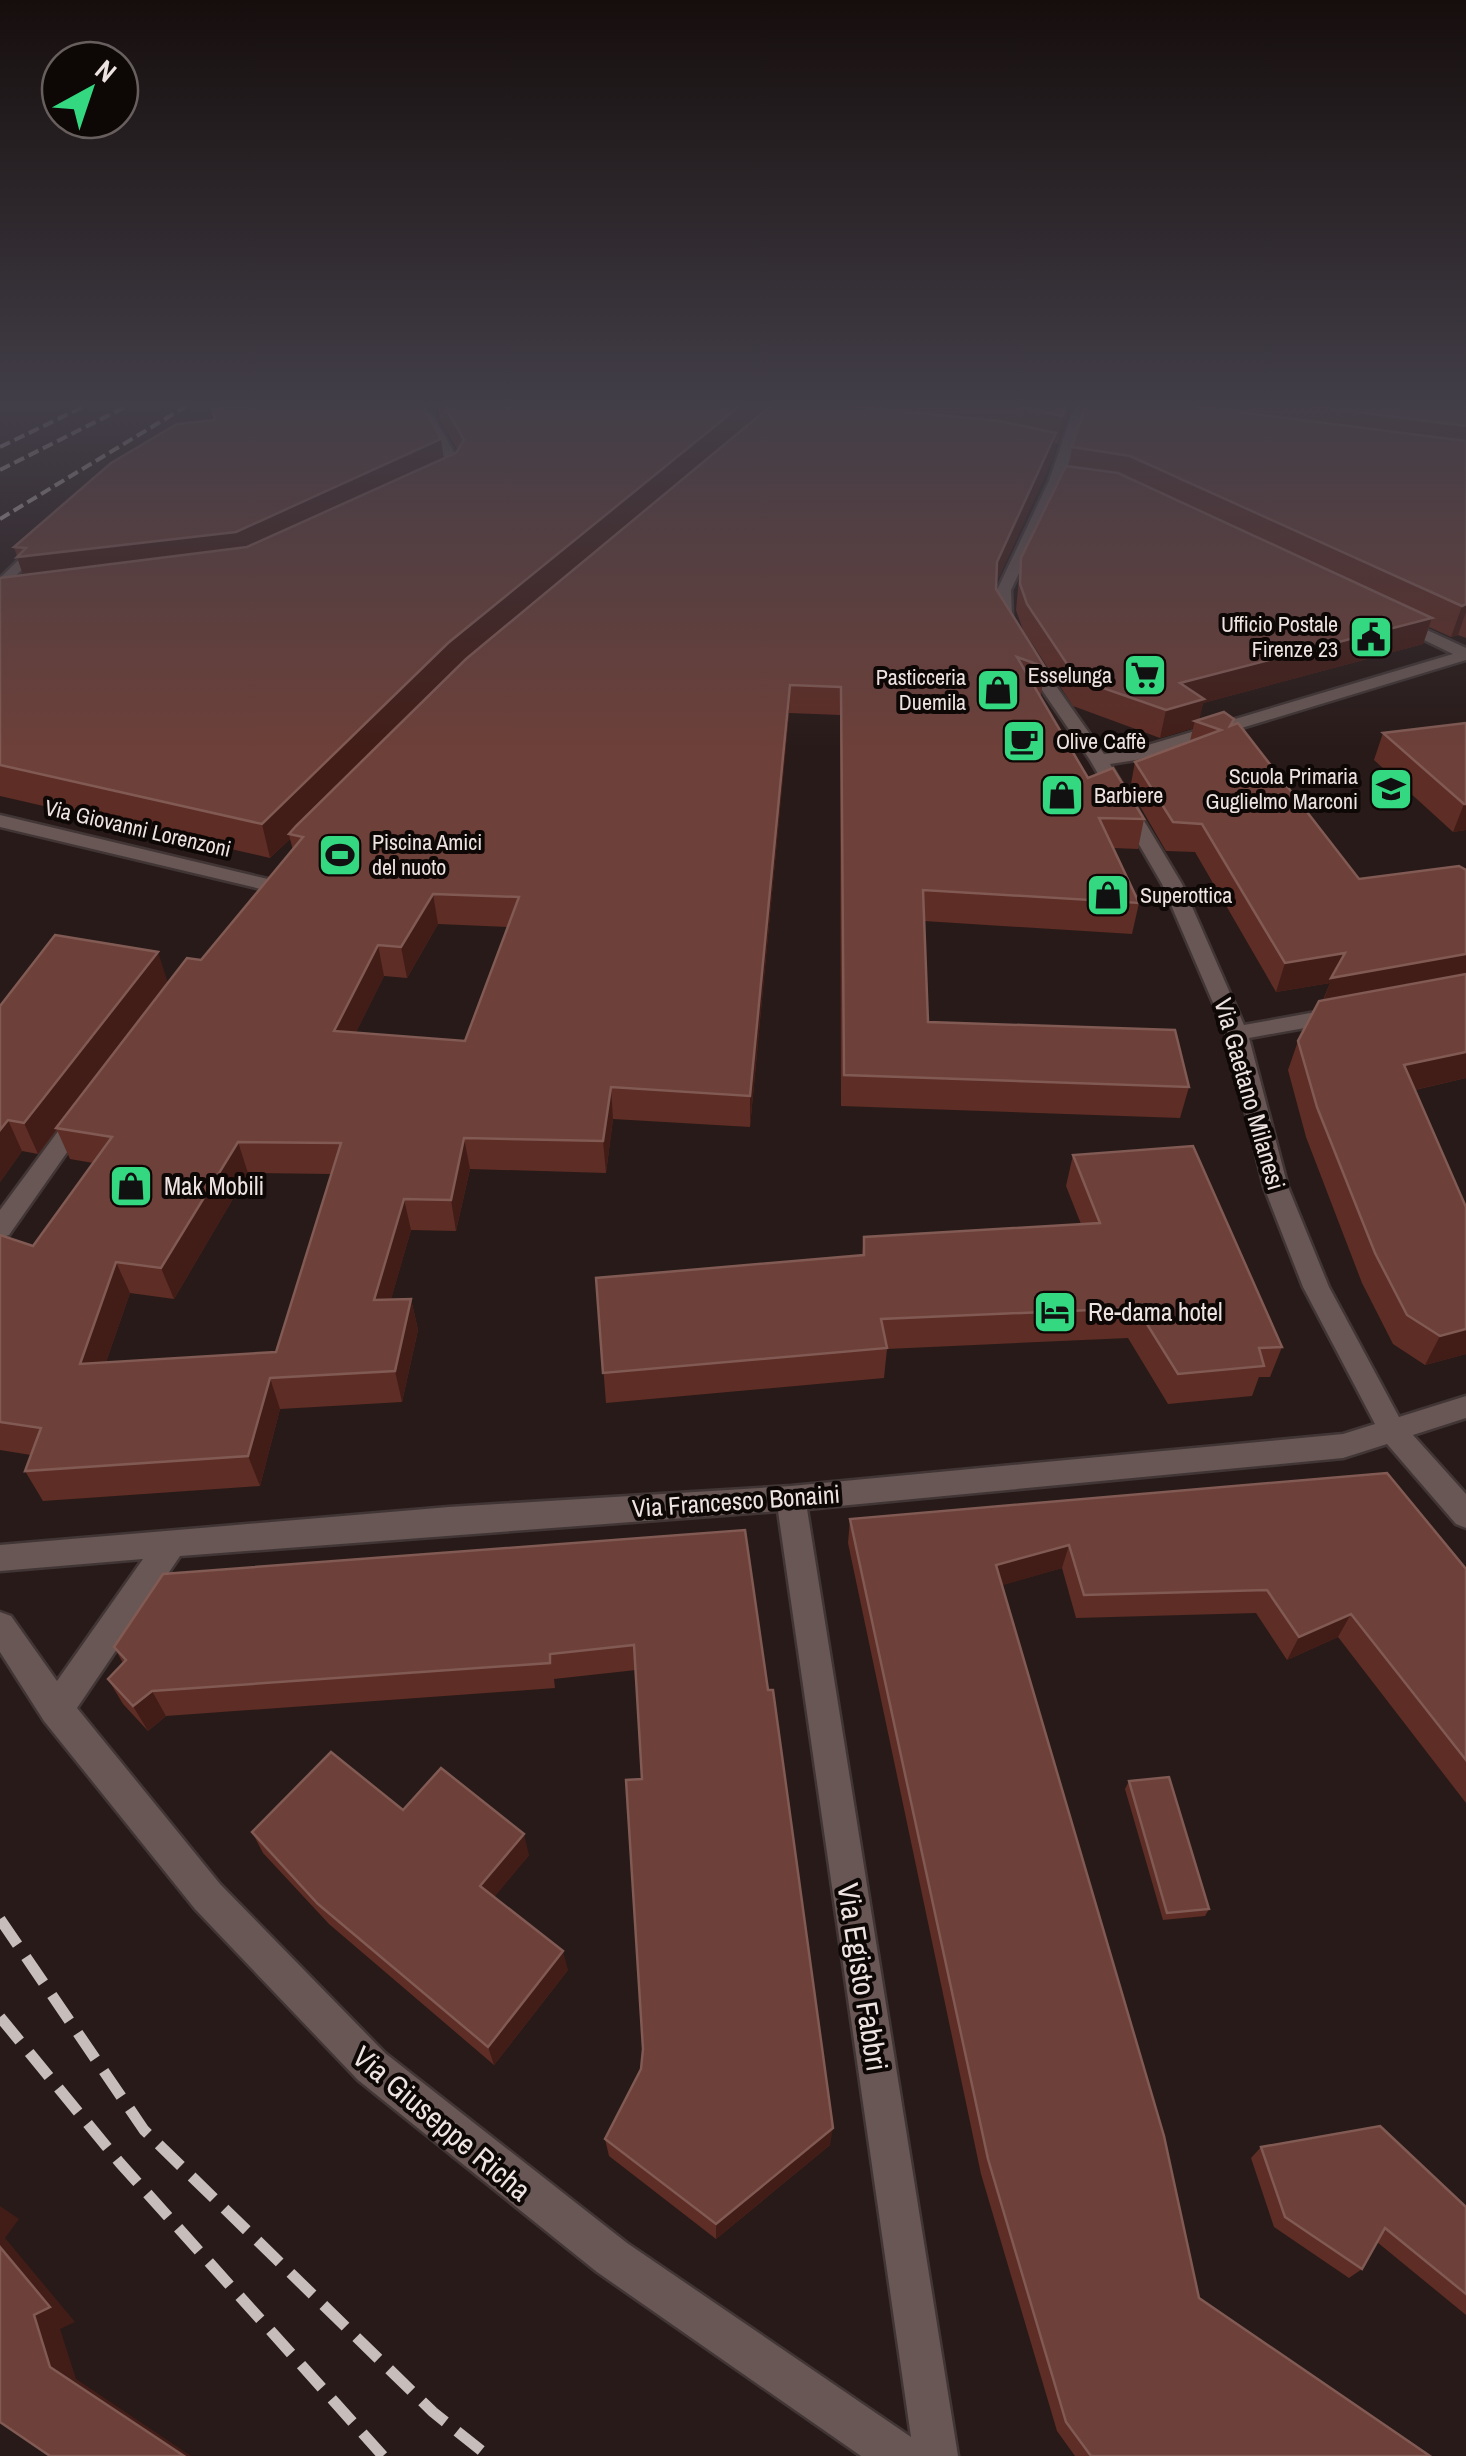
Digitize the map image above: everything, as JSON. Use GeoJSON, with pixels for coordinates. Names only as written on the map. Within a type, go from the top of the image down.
{"type":"FeatureCollection","features":[{"type":"Feature","properties":{"kind":"street","name":"Via Gaetano Milanesi"},"geometry":{"type":"LineString","coordinates":[[1037,520],[1008,580],[1003,608],[1017,642],[1099,760],[1172,884],[1237,1033],[1276,1188],[1316,1288],[1391,1429],[1466,1515]]}},
{"type":"Feature","properties":{"kind":"street"},"geometry":{"type":"LineString","coordinates":[[0,586],[57,532]]}},
{"type":"Feature","properties":{"kind":"street"},"geometry":{"type":"LineString","coordinates":[[1387,617],[1466,655]]}},
{"type":"Feature","properties":{"kind":"street"},"geometry":{"type":"LineString","coordinates":[[1099,760],[1130,756],[1466,655]]}},
{"type":"Feature","properties":{"kind":"street","name":"Via Giovanni Lorenzoni"},"geometry":{"type":"LineString","coordinates":[[0,821],[264,885]]}},
{"type":"Feature","properties":{"kind":"street"},"geometry":{"type":"LineString","coordinates":[[1237,1033],[1353,1012]]}},
{"type":"Feature","properties":{"kind":"street"},"geometry":{"type":"LineString","coordinates":[[0,1230],[98,1095]]}},
{"type":"Feature","properties":{"kind":"street","name":"Via Francesco Bonaini"},"geometry":{"type":"LineString","coordinates":[[0,1558],[448,1520],[791,1498],[1343,1446],[1466,1407]]}},
{"type":"Feature","properties":{"kind":"street","name":"Via Egisto Fabbri"},"geometry":{"type":"LineString","coordinates":[[791,1498],[936,2456]]}},
{"type":"Feature","properties":{"kind":"street"},"geometry":{"type":"LineString","coordinates":[[56,1710],[172,1544]]}},
{"type":"Feature","properties":{"kind":"street","name":"Via Giuseppe Richa"},"geometry":{"type":"LineString","coordinates":[[0,1626],[56,1710],[226,1915],[349,2046],[525,2194],[693,2317],[900,2456]]}},
{"type":"Feature","properties":{"kind":"building"},"geometry":{"type":"Polygon","coordinates":[[[46,520],[263,520],[236,532],[17,557],[26,548],[14,547],[46,520]]]}},
{"type":"Feature","properties":{"kind":"building"},"geometry":{"type":"Polygon","coordinates":[[[308,520],[600,520],[448,643],[262,824],[0,765],[0,578],[247,547],[308,520]]]}},
{"type":"Feature","properties":{"kind":"building"},"geometry":{"type":"Polygon","coordinates":[[[634,520],[1016,520],[997,562],[996,589],[1045,667],[1017,657],[1088,778],[1113,768],[1144,819],[1099,818],[1139,903],[923,890],[928,1022],[1175,1030],[1189,1087],[844,1075],[841,687],[790,685],[750,1096],[611,1087],[603,1141],[464,1138],[451,1200],[404,1199],[374,1300],[411,1299],[395,1371],[270,1378],[248,1456],[25,1471],[41,1428],[0,1422],[0,1235],[33,1246],[112,1137],[56,1128],[187,958],[201,960],[303,837],[289,834],[466,659],[634,520]],[[433,894],[401,947],[378,945],[334,1031],[465,1041],[519,897],[433,894]],[[238,1142],[161,1268],[116,1262],[80,1364],[276,1352],[341,1143],[238,1142]]]}},
{"type":"Feature","properties":{"kind":"building"},"geometry":{"type":"Polygon","coordinates":[[[1040,520],[1219,520],[1432,618],[1180,683],[1204,699],[1166,710],[1077,679],[1027,604],[1020,584],[1021,558],[1040,520]]]}},
{"type":"Feature","properties":{"kind":"building"},"geometry":{"type":"Polygon","coordinates":[[[1271,520],[1466,520],[1466,604],[1462,606],[1271,520]]]}},
{"type":"Feature","properties":{"kind":"building"},"geometry":{"type":"Polygon","coordinates":[[[1224,712],[1234,719],[1230,726],[1238,723],[1359,879],[1459,866],[1466,870],[1466,954],[1331,978],[1345,953],[1285,963],[1202,824],[1173,822],[1135,762],[1221,730],[1195,721],[1224,712]]]}},
{"type":"Feature","properties":{"kind":"building"},"geometry":{"type":"Polygon","coordinates":[[[1466,723],[1466,804],[1383,733],[1466,723]]]}},
{"type":"Feature","properties":{"kind":"building"},"geometry":{"type":"Polygon","coordinates":[[[55,935],[158,952],[24,1123],[8,1120],[0,1130],[0,1006],[55,935]]]}},
{"type":"Feature","properties":{"kind":"building"},"geometry":{"type":"Polygon","coordinates":[[[1466,974],[1466,1052],[1404,1065],[1466,1207],[1466,1329],[1440,1336],[1407,1315],[1375,1253],[1317,1107],[1298,1041],[1319,1001],[1466,974]]]}},
{"type":"Feature","properties":{"kind":"building"},"geometry":{"type":"Polygon","coordinates":[[[1193,1146],[1282,1347],[1259,1348],[1264,1366],[1178,1374],[1137,1308],[881,1319],[887,1348],[603,1373],[596,1278],[864,1255],[864,1237],[1100,1223],[1073,1155],[1193,1146]]]}},
{"type":"Feature","properties":{"kind":"building"},"geometry":{"type":"Polygon","coordinates":[[[1387,1473],[1466,1569],[1466,1760],[1351,1614],[1299,1637],[1267,1590],[1084,1595],[1069,1545],[996,1565],[1164,2136],[1199,2298],[1430,2456],[1091,2456],[1066,2422],[988,2159],[850,1519],[1387,1473]]]}},
{"type":"Feature","properties":{"kind":"building"},"geometry":{"type":"Polygon","coordinates":[[[745,1530],[768,1690],[773,1690],[833,2128],[716,2224],[605,2139],[641,2069],[643,2049],[626,1780],[642,1779],[634,1645],[550,1654],[550,1663],[152,1691],[133,1706],[108,1679],[126,1660],[114,1647],[163,1574],[745,1530]]]}},
{"type":"Feature","properties":{"kind":"building"},"geometry":{"type":"Polygon","coordinates":[[[331,1752],[403,1810],[441,1768],[524,1834],[480,1886],[563,1951],[488,2047],[318,1904],[252,1832],[331,1752]]]}},
{"type":"Feature","properties":{"kind":"building"},"geometry":{"type":"Polygon","coordinates":[[[1169,1777],[1209,1909],[1167,1913],[1129,1781],[1169,1777]]]}},
{"type":"Feature","properties":{"kind":"building"},"geometry":{"type":"Polygon","coordinates":[[[1380,2126],[1466,2207],[1466,2294],[1385,2228],[1362,2269],[1285,2217],[1261,2147],[1380,2126]]]}},
{"type":"Feature","properties":{"kind":"building"},"geometry":{"type":"Polygon","coordinates":[[[0,2247],[50,2307],[34,2315],[50,2367],[184,2456],[50,2456],[0,2422],[0,2247]]]}},
{"type":"Feature","properties":{"kind":"railway"},"geometry":{"type":"LineString","coordinates":[[0,1919],[144,2130],[433,2412],[488,2456]]}},
{"type":"Feature","properties":{"kind":"railway"},"geometry":{"type":"LineString","coordinates":[[0,2017],[120,2163],[383,2456]]}},
{"type":"Feature","properties":{"kind":"place","name":"Ufficio Postale Firenze 23"},"geometry":{"type":"Point","coordinates":[1371,637]}},
{"type":"Feature","properties":{"kind":"place","name":"Esselunga"},"geometry":{"type":"Point","coordinates":[1145,675]}},
{"type":"Feature","properties":{"kind":"place","name":"Pasticceria Duemila"},"geometry":{"type":"Point","coordinates":[998,690]}},
{"type":"Feature","properties":{"kind":"place","name":"Olive Caffè"},"geometry":{"type":"Point","coordinates":[1024,741]}},
{"type":"Feature","properties":{"kind":"place","name":"Scuola Primaria Guglielmo Marconi"},"geometry":{"type":"Point","coordinates":[1391,789]}},
{"type":"Feature","properties":{"kind":"place","name":"Barbiere"},"geometry":{"type":"Point","coordinates":[1062,795]}},
{"type":"Feature","properties":{"kind":"place","name":"Piscina Amici del nuoto"},"geometry":{"type":"Point","coordinates":[340,855]}},
{"type":"Feature","properties":{"kind":"place","name":"Superottica"},"geometry":{"type":"Point","coordinates":[1108,895]}},
{"type":"Feature","properties":{"kind":"place","name":"Mak Mobili"},"geometry":{"type":"Point","coordinates":[131,1186]}},
{"type":"Feature","properties":{"kind":"place","name":"Re-dama hotel"},"geometry":{"type":"Point","coordinates":[1055,1312]}}]}
